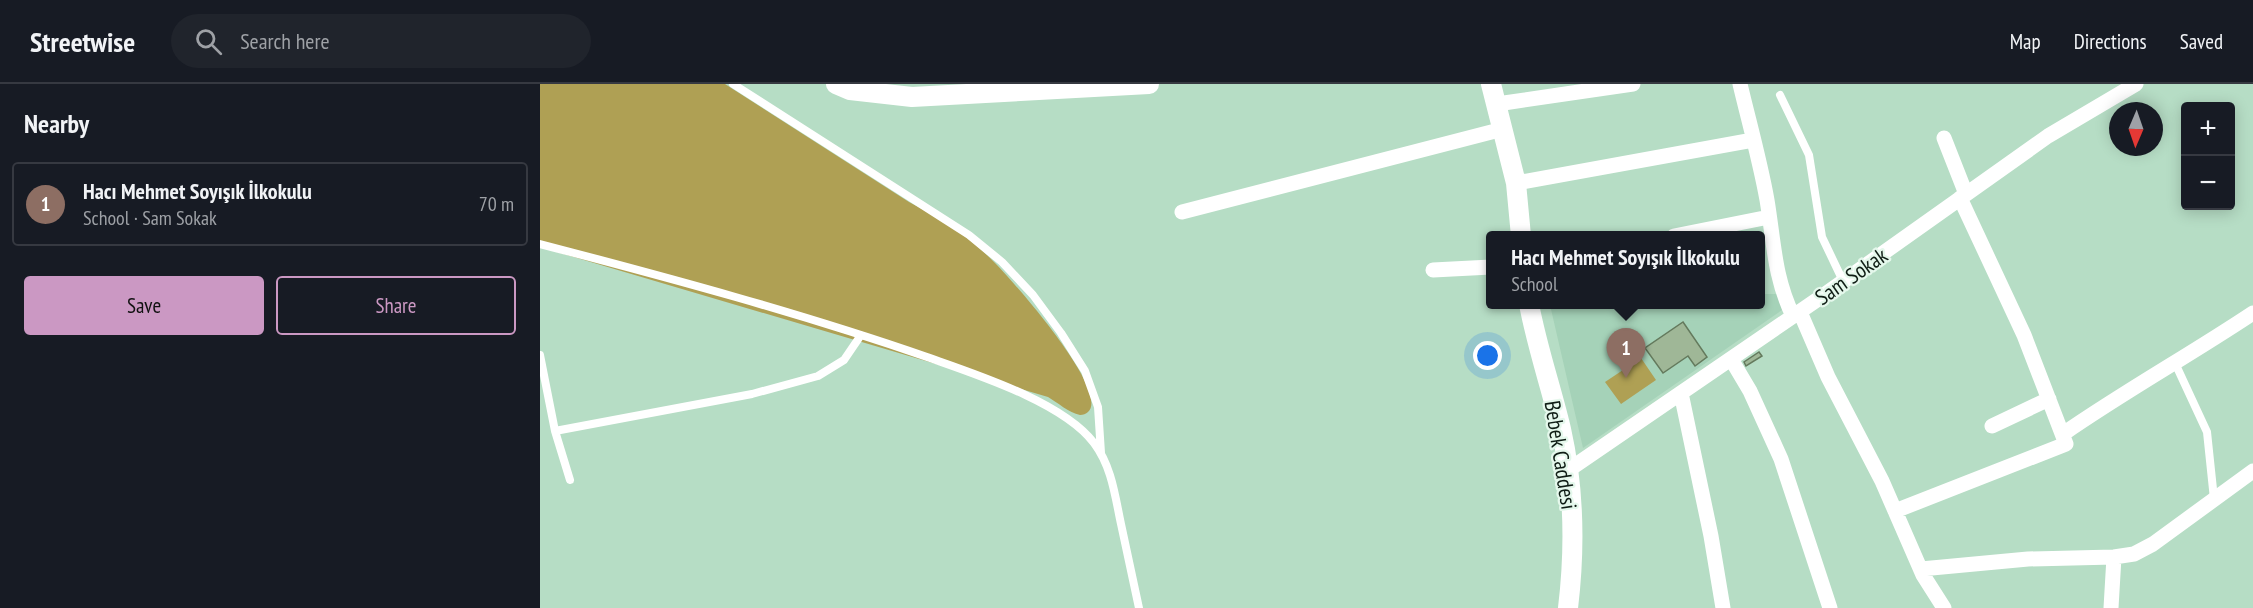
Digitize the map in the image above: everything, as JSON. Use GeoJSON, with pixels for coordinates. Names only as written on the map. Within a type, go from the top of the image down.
{"type":"FeatureCollection","features":[{"type":"Feature","properties":{"kind":"street"},"geometry":{"type":"LineString","coordinates":[[836,84],[850,90],[912,97],[945,89],[1149,84]]}},
{"type":"Feature","properties":{"kind":"street"},"geometry":{"type":"LineString","coordinates":[[1491,84],[1516,183],[1521,231]]}},
{"type":"Feature","properties":{"kind":"street"},"geometry":{"type":"LineString","coordinates":[[1497,104],[1633,84]]}},
{"type":"Feature","properties":{"kind":"street"},"geometry":{"type":"LineString","coordinates":[[1740,84],[1769,217],[1776,272],[1783,293],[1882,481],[1921,569],[1944,608]]}},
{"type":"Feature","properties":{"kind":"street","name":"Sam Sokak"},"geometry":{"type":"LineString","coordinates":[[1568,471],[1843,282],[2048,136],[2136,84]]}},
{"type":"Feature","properties":{"kind":"street"},"geometry":{"type":"LineString","coordinates":[[1182,212],[1503,129]]}},
{"type":"Feature","properties":{"kind":"street"},"geometry":{"type":"LineString","coordinates":[[1895,512],[2066,444],[2024,335],[1963,196],[1944,138]]}},
{"type":"Feature","properties":{"kind":"street"},"geometry":{"type":"LineString","coordinates":[[1516,183],[1753,140]]}},
{"type":"Feature","properties":{"kind":"street"},"geometry":{"type":"LineString","coordinates":[[1699,231],[1769,217]]}},
{"type":"Feature","properties":{"kind":"street"},"geometry":{"type":"LineString","coordinates":[[1433,270],[1486,267]]}},
{"type":"Feature","properties":{"kind":"street","name":"Bebek Caddesi"},"geometry":{"type":"LineString","coordinates":[[1530,309],[1562,431],[1568,471],[1572,537],[1568,608]]}},
{"type":"Feature","properties":{"kind":"street"},"geometry":{"type":"LineString","coordinates":[[2062,434],[2109,401],[2175,363],[2253,313]]}},
{"type":"Feature","properties":{"kind":"street"},"geometry":{"type":"LineString","coordinates":[[1731,359],[1750,391],[1781,459],[1830,608]]}},
{"type":"Feature","properties":{"kind":"street"},"geometry":{"type":"LineString","coordinates":[[1681,393],[1711,536],[1723,608]]}},
{"type":"Feature","properties":{"kind":"street"},"geometry":{"type":"LineString","coordinates":[[1992,426],[2049,399]]}},
{"type":"Feature","properties":{"kind":"street"},"geometry":{"type":"LineString","coordinates":[[1921,569],[2134,554],[2253,471]]}},
{"type":"Feature","properties":{"kind":"street"},"geometry":{"type":"LineString","coordinates":[[2111,608],[2114,557]]}},
{"type":"Feature","properties":{"kind":"lane"},"geometry":{"type":"LineString","coordinates":[[734,84],[969,235],[1010,270],[1047,313],[1092,384],[1098,407],[1101,453]]}},
{"type":"Feature","properties":{"kind":"lane"},"geometry":{"type":"LineString","coordinates":[[1780,95],[1809,155],[1822,237],[1843,282]]}},
{"type":"Feature","properties":{"kind":"lane"},"geometry":{"type":"LineString","coordinates":[[540,244],[711,289],[861,335],[997,383],[1055,410],[1081,429],[1101,453],[1113,483],[1139,608]]}},
{"type":"Feature","properties":{"kind":"lane"},"geometry":{"type":"LineString","coordinates":[[555,431],[752,394],[818,376],[844,360],[861,335]]}},
{"type":"Feature","properties":{"kind":"lane"},"geometry":{"type":"LineString","coordinates":[[540,355],[555,431],[570,480]]}},
{"type":"Feature","properties":{"kind":"lane"},"geometry":{"type":"LineString","coordinates":[[2175,363],[2207,432],[2214,500]]}},
{"type":"Feature","properties":{"kind":"shaded area"},"geometry":{"type":"Polygon","coordinates":[[[540,84],[725,84],[909,202],[943,221],[985,253],[1037,311],[1073,360],[1085,382],[1091,400],[1088,412],[1082,415],[1076,414],[1048,397],[540,247],[540,84]]]}},
{"type":"Feature","properties":{"kind":"shaded area"},"geometry":{"type":"Polygon","coordinates":[[[1765,294],[1778,294],[1785,308],[1583,448],[1551,309],[1765,309],[1765,294]]]}},
{"type":"Feature","properties":{"kind":"shaded area"},"geometry":{"type":"Polygon","coordinates":[[[1641,358],[1656,380],[1621,404],[1605,382],[1641,358]]]}},
{"type":"Feature","properties":{"kind":"building"},"geometry":{"type":"Polygon","coordinates":[[[1683,322],[1707,357],[1695,366],[1688,356],[1663,373],[1645,348],[1683,322]]]}},
{"type":"Feature","properties":{"kind":"building"},"geometry":{"type":"Polygon","coordinates":[[[1759,352],[1762,356],[1746,366],[1744,362],[1759,352]]]}},
{"type":"Feature","properties":{"kind":"place","name":"Hacı Mehmet Soyışık İlkokulu"},"geometry":{"type":"Point","coordinates":[1626,378]}}]}
